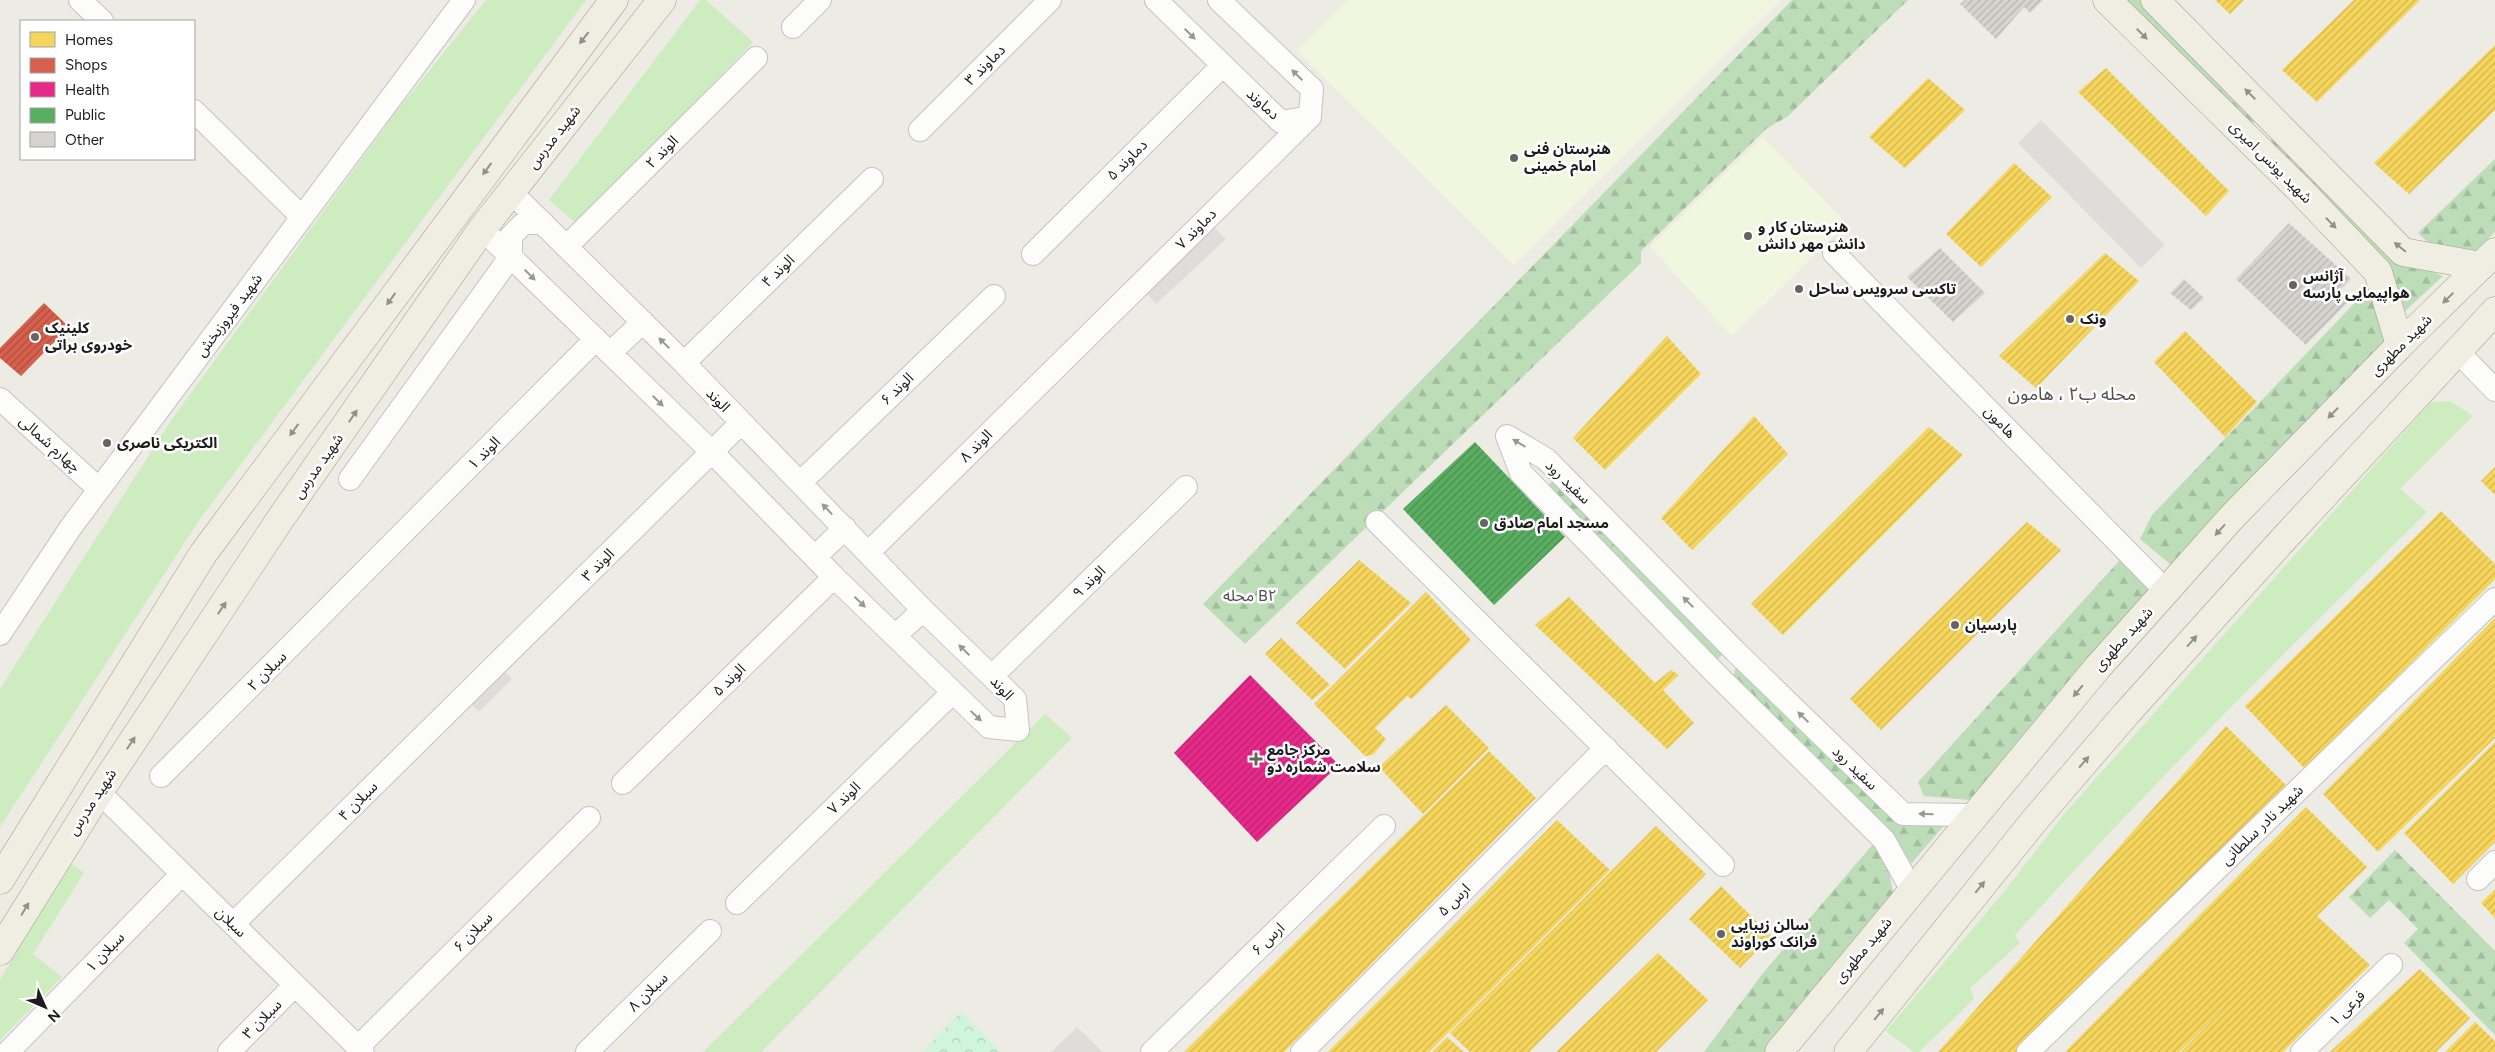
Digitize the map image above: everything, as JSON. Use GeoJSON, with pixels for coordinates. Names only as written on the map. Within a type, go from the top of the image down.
{"type":"FeatureCollection","features":[{"type":"Feature","properties":{"kind":"main road"},"geometry":{"type":"LineString","coordinates":[[0,880],[203,554],[614,0]]}},
{"type":"Feature","properties":{"kind":"main road","name":"شهید مدرس"},"geometry":{"type":"LineString","coordinates":[[0,951],[99,792],[281,518],[482,229],[662,0]]}},
{"type":"Feature","properties":{"kind":"main road","name":"شهید یونس امیری"},"geometry":{"type":"LineString","coordinates":[[2107,0],[2250,140],[2378,272],[2400,345]]}},
{"type":"Feature","properties":{"kind":"main road"},"geometry":{"type":"LineString","coordinates":[[2155,0],[2274,118],[2403,252],[2488,259]]}},
{"type":"Feature","properties":{"kind":"main road"},"geometry":{"type":"LineString","coordinates":[[2250,140],[2274,118]]}},
{"type":"Feature","properties":{"kind":"main road","name":"شهید مطهری"},"geometry":{"type":"LineString","coordinates":[[1779,1052],[2098,667],[2232,517],[2400,345],[2488,259]]}},
{"type":"Feature","properties":{"kind":"main road"},"geometry":{"type":"LineString","coordinates":[[1848,1052],[2052,799],[2266,558],[2495,311]]}},
{"type":"Feature","properties":{"kind":"main road"},"geometry":{"type":"LineString","coordinates":[[247,493],[281,518]]}},
{"type":"Feature","properties":{"kind":"street"},"geometry":{"type":"LineString","coordinates":[[80,0],[101,20]]}},
{"type":"Feature","properties":{"kind":"street","name":"شهید فیروزبخش"},"geometry":{"type":"LineString","coordinates":[[0,634],[71,527],[464,0]]}},
{"type":"Feature","properties":{"kind":"street"},"geometry":{"type":"LineString","coordinates":[[793,27],[820,0]]}},
{"type":"Feature","properties":{"kind":"street","name":"دماوند ۳"},"geometry":{"type":"LineString","coordinates":[[920,130],[1050,0]]}},
{"type":"Feature","properties":{"kind":"street","name":"دماوند"},"geometry":{"type":"LineString","coordinates":[[1156,0],[1281,122],[1310,117]]}},
{"type":"Feature","properties":{"kind":"street"},"geometry":{"type":"LineString","coordinates":[[1219,0],[1312,89],[1310,117]]}},
{"type":"Feature","properties":{"kind":"street","name":"الوند ۲"},"geometry":{"type":"LineString","coordinates":[[568,246],[756,58]]}},
{"type":"Feature","properties":{"kind":"street","name":"دماوند ۵"},"geometry":{"type":"LineString","coordinates":[[1032,254],[1222,66]]}},
{"type":"Feature","properties":{"kind":"street"},"geometry":{"type":"LineString","coordinates":[[195,112],[302,217]]}},
{"type":"Feature","properties":{"kind":"street","name":"دماوند ۷"},"geometry":{"type":"LineString","coordinates":[[1083,341],[1310,117]]}},
{"type":"Feature","properties":{"kind":"street","name":"الوند ۴"},"geometry":{"type":"LineString","coordinates":[[684,364],[872,179]]}},
{"type":"Feature","properties":{"kind":"street","name":"الوند"},"geometry":{"type":"LineString","coordinates":[[482,229],[712,452],[834,577],[989,727],[1018,730],[1015,699],[923,610],[801,482],[568,246],[511,192]]}},
{"type":"Feature","properties":{"kind":"street"},"geometry":{"type":"LineString","coordinates":[[350,479],[511,256],[511,236],[524,222],[543,223]]}},
{"type":"Feature","properties":{"kind":"street","name":"هامون"},"geometry":{"type":"LineString","coordinates":[[1834,253],[2166,591]]}},
{"type":"Feature","properties":{"kind":"street","name":"الوند ۶"},"geometry":{"type":"LineString","coordinates":[[801,482],[994,296]]}},
{"type":"Feature","properties":{"kind":"street","name":"الوند ۱"},"geometry":{"type":"LineString","coordinates":[[372,566],[603,346],[643,322]]}},
{"type":"Feature","properties":{"kind":"street","name":"الوند ۸"},"geometry":{"type":"LineString","coordinates":[[869,552],[1083,341]]}},
{"type":"Feature","properties":{"kind":"street"},"geometry":{"type":"LineString","coordinates":[[2457,351],[2495,390]]}},
{"type":"Feature","properties":{"kind":"street","name":"چهارم شمالی"},"geometry":{"type":"LineString","coordinates":[[0,399],[100,489]]}},
{"type":"Feature","properties":{"kind":"street","name":"الوند ۳"},"geometry":{"type":"LineString","coordinates":[[483,678],[741,423]]}},
{"type":"Feature","properties":{"kind":"street","name":"سفید رود"},"geometry":{"type":"LineString","coordinates":[[1913,892],[1884,840],[1714,672],[1521,473],[1507,436],[1546,459],[1735,651],[1903,814],[1974,815]]}},
{"type":"Feature","properties":{"kind":"street"},"geometry":{"type":"LineString","coordinates":[[1532,484],[1553,466]]}},
{"type":"Feature","properties":{"kind":"street","name":"الوند ۹"},"geometry":{"type":"LineString","coordinates":[[992,676],[1186,487]]}},
{"type":"Feature","properties":{"kind":"street"},"geometry":{"type":"LineString","coordinates":[[1378,522],[1723,865]]}},
{"type":"Feature","properties":{"kind":"street"},"geometry":{"type":"LineString","coordinates":[[815,557],[845,528]]}},
{"type":"Feature","properties":{"kind":"street","name":"سبلان ۲"},"geometry":{"type":"LineString","coordinates":[[161,776],[372,566]]}},
{"type":"Feature","properties":{"kind":"street","name":"الوند ۵"},"geometry":{"type":"LineString","coordinates":[[623,783],[834,577]]}},
{"type":"Feature","properties":{"kind":"street","name":"شهید نادر سلطانی"},"geometry":{"type":"LineString","coordinates":[[2028,1052],[2495,599]]}},
{"type":"Feature","properties":{"kind":"street"},"geometry":{"type":"LineString","coordinates":[[895,636],[923,610]]}},
{"type":"Feature","properties":{"kind":"street"},"geometry":{"type":"LineString","coordinates":[[1714,672],[1735,651]]}},
{"type":"Feature","properties":{"kind":"street","name":"سبلان ۴"},"geometry":{"type":"LineString","coordinates":[[233,924],[483,678]]}},
{"type":"Feature","properties":{"kind":"street","name":"الوند ۷"},"geometry":{"type":"LineString","coordinates":[[737,903],[952,692]]}},
{"type":"Feature","properties":{"kind":"street","name":"ارس ۵"},"geometry":{"type":"LineString","coordinates":[[1302,1052],[1606,748]]}},
{"type":"Feature","properties":{"kind":"street","name":"سبلان"},"geometry":{"type":"LineString","coordinates":[[99,792],[360,1050]]}},
{"type":"Feature","properties":{"kind":"street","name":"سبلان ۶"},"geometry":{"type":"LineString","coordinates":[[360,1050],[589,818]]}},
{"type":"Feature","properties":{"kind":"street","name":"ارس ۶"},"geometry":{"type":"LineString","coordinates":[[1152,1052],[1384,826]]}},
{"type":"Feature","properties":{"kind":"street"},"geometry":{"type":"LineString","coordinates":[[2478,879],[2495,862]]}},
{"type":"Feature","properties":{"kind":"street","name":"سبلان ۱"},"geometry":{"type":"LineString","coordinates":[[8,1052],[182,874]]}},
{"type":"Feature","properties":{"kind":"street","name":"سبلان ۸"},"geometry":{"type":"LineString","coordinates":[[587,1052],[710,931]]}},
{"type":"Feature","properties":{"kind":"street","name":"فرعی ۱"},"geometry":{"type":"LineString","coordinates":[[2302,1052],[2391,964]]}},
{"type":"Feature","properties":{"kind":"street","name":"سبلان ۳"},"geometry":{"type":"LineString","coordinates":[[229,1052],[295,986]]}},
{"type":"Feature","properties":{"kind":"shaded area","name":"هنرستان فنی امام خمینی"},"geometry":{"type":"Polygon","coordinates":[[[1348,0],[1781,0],[1514,265],[1297,51],[1348,0]]]}},
{"type":"Feature","properties":{"kind":"shaded area"},"geometry":{"type":"Polygon","coordinates":[[[2041,120],[2165,245],[2141,268],[2018,143],[2041,120]]]}},
{"type":"Feature","properties":{"kind":"shaded area","name":"هنرستان کار و دانش مهر دانش"},"geometry":{"type":"Polygon","coordinates":[[[1763,137],[1847,224],[1732,336],[1650,247],[1763,137]]]}},
{"type":"Feature","properties":{"kind":"shaded area"},"geometry":{"type":"Polygon","coordinates":[[[1199,213],[1226,239],[1156,304],[1134,279],[1199,213]]]}},
{"type":"Feature","properties":{"kind":"shaded area"},"geometry":{"type":"Polygon","coordinates":[[[489,657],[512,679],[479,712],[457,689],[489,657]]]}},
{"type":"Feature","properties":{"kind":"shaded area"},"geometry":{"type":"Polygon","coordinates":[[[1077,1027],[1103,1052],[1051,1052],[1077,1027]]]}},
{"type":"Feature","properties":{"kind":"green space"},"geometry":{"type":"Polygon","coordinates":[[[486,0],[586,0],[200,519],[0,827],[0,689],[172,419],[393,116],[486,0]]]}},
{"type":"Feature","properties":{"kind":"green space"},"geometry":{"type":"Polygon","coordinates":[[[700,0],[706,0],[753,42],[577,224],[549,200],[700,0]]]}},
{"type":"Feature","properties":{"kind":"green space"},"geometry":{"type":"Polygon","coordinates":[[[1792,0],[1908,0],[1788,116],[1766,129],[1641,251],[1641,263],[1245,644],[1203,604],[1792,0]]]}},
{"type":"Feature","properties":{"kind":"green space"},"geometry":{"type":"Polygon","coordinates":[[[2121,0],[2141,0],[2259,116],[2250,127],[2121,0]]]}},
{"type":"Feature","properties":{"kind":"green space"},"geometry":{"type":"Polygon","coordinates":[[[2276,134],[2408,262],[2443,276],[2405,311],[2397,288],[2268,143],[2276,134]]]}},
{"type":"Feature","properties":{"kind":"green space"},"geometry":{"type":"Polygon","coordinates":[[[2495,159],[2495,232],[2476,251],[2433,247],[2418,233],[2495,159]]]}},
{"type":"Feature","properties":{"kind":"green space"},"geometry":{"type":"Polygon","coordinates":[[[2369,288],[2388,343],[2171,565],[2140,539],[2152,515],[2369,288]]]}},
{"type":"Feature","properties":{"kind":"green space"},"geometry":{"type":"Polygon","coordinates":[[[2450,401],[2473,416],[2400,489],[2427,512],[2166,773],[2115,827],[2015,935],[2020,943],[1970,988],[1974,999],[1919,1052],[1914,1052],[1886,1031],[2004,892],[2066,812],[2431,402],[2450,401]]]}},
{"type":"Feature","properties":{"kind":"green space"},"geometry":{"type":"Polygon","coordinates":[[[1555,478],[1726,652],[1714,662],[1546,488],[1555,478]]]}},
{"type":"Feature","properties":{"kind":"green space"},"geometry":{"type":"Polygon","coordinates":[[[2120,560],[2151,589],[1970,800],[1924,796],[1918,782],[2120,560]]]}},
{"type":"Feature","properties":{"kind":"green space"},"geometry":{"type":"Polygon","coordinates":[[[1736,667],[1884,808],[1946,823],[1911,864],[1904,851],[1881,825],[1736,682],[1734,674],[1736,667]]]}},
{"type":"Feature","properties":{"kind":"green space"},"geometry":{"type":"Polygon","coordinates":[[[1045,714],[1072,738],[761,1052],[703,1052],[1045,714]]]}},
{"type":"Feature","properties":{"kind":"green space"},"geometry":{"type":"Polygon","coordinates":[[[1873,844],[1888,866],[1894,897],[1765,1052],[1704,1052],[1763,973],[1873,844]]]}},
{"type":"Feature","properties":{"kind":"green space"},"geometry":{"type":"Polygon","coordinates":[[[2395,850],[2495,951],[2495,1035],[2404,943],[2418,929],[2389,900],[2370,918],[2349,897],[2395,850]]]}},
{"type":"Feature","properties":{"kind":"green space"},"geometry":{"type":"Polygon","coordinates":[[[69,862],[84,873],[33,954],[62,977],[0,1040],[0,980],[69,862]]]}},
{"type":"Feature","properties":{"kind":"green space"},"geometry":{"type":"Polygon","coordinates":[[[961,1012],[1001,1052],[922,1052],[961,1012]]]}},
{"type":"Feature","properties":{"kind":"building: Homes"},"geometry":{"type":"Polygon","coordinates":[[[2215,0],[2244,0],[2230,14],[2215,0]]]}},
{"type":"Feature","properties":{"kind":"building: Homes"},"geometry":{"type":"Polygon","coordinates":[[[2354,0],[2420,0],[2317,102],[2282,70],[2354,0]]]}},
{"type":"Feature","properties":{"kind":"building: Homes"},"geometry":{"type":"Polygon","coordinates":[[[2495,45],[2495,110],[2409,194],[2374,163],[2495,45]]]}},
{"type":"Feature","properties":{"kind":"building: Homes"},"geometry":{"type":"Polygon","coordinates":[[[2106,68],[2229,191],[2206,216],[2078,92],[2106,68]]]}},
{"type":"Feature","properties":{"kind":"building: Homes"},"geometry":{"type":"Polygon","coordinates":[[[1928,78],[1965,110],[1905,168],[1869,137],[1928,78]]]}},
{"type":"Feature","properties":{"kind":"building: Homes"},"geometry":{"type":"Polygon","coordinates":[[[2014,163],[2052,197],[1981,267],[1946,234],[2014,163]]]}},
{"type":"Feature","properties":{"kind":"building: Homes","name":"ونک"},"geometry":{"type":"Polygon","coordinates":[[[2105,253],[2139,281],[2036,388],[1999,356],[2105,253]]]}},
{"type":"Feature","properties":{"kind":"building: Homes"},"geometry":{"type":"Polygon","coordinates":[[[2185,331],[2257,402],[2225,437],[2154,362],[2185,331]]]}},
{"type":"Feature","properties":{"kind":"building: Homes"},"geometry":{"type":"Polygon","coordinates":[[[1667,336],[1701,374],[1605,470],[1573,438],[1667,336]]]}},
{"type":"Feature","properties":{"kind":"building: Homes"},"geometry":{"type":"Polygon","coordinates":[[[1754,416],[1788,454],[1692,550],[1661,518],[1754,416]]]}},
{"type":"Feature","properties":{"kind":"building: Homes"},"geometry":{"type":"Polygon","coordinates":[[[1929,427],[1963,455],[1783,635],[1751,604],[1929,427]]]}},
{"type":"Feature","properties":{"kind":"building: Homes"},"geometry":{"type":"Polygon","coordinates":[[[2495,467],[2495,495],[2481,481],[2495,467]]]}},
{"type":"Feature","properties":{"kind":"building: Homes"},"geometry":{"type":"Polygon","coordinates":[[[2441,511],[2495,564],[2495,579],[2305,769],[2245,706],[2441,511]]]}},
{"type":"Feature","properties":{"kind":"building: Homes","name":"پارسیان"},"geometry":{"type":"Polygon","coordinates":[[[2027,522],[2061,550],[1881,730],[1850,699],[2027,522]]]}},
{"type":"Feature","properties":{"kind":"building: Homes"},"geometry":{"type":"Polygon","coordinates":[[[1359,560],[1411,603],[1345,669],[1296,623],[1359,560]]]}},
{"type":"Feature","properties":{"kind":"building: Homes"},"geometry":{"type":"Polygon","coordinates":[[[1426,592],[1471,640],[1412,699],[1407,696],[1375,728],[1386,739],[1373,755],[1365,756],[1314,704],[1426,592]]]}},
{"type":"Feature","properties":{"kind":"building: Homes"},"geometry":{"type":"Polygon","coordinates":[[[1569,597],[1655,683],[1671,670],[1679,675],[1663,690],[1694,723],[1667,749],[1535,625],[1569,597]]]}},
{"type":"Feature","properties":{"kind":"building: Homes"},"geometry":{"type":"Polygon","coordinates":[[[2495,618],[2495,738],[2378,852],[2323,794],[2495,618]]]}},
{"type":"Feature","properties":{"kind":"building: Homes"},"geometry":{"type":"Polygon","coordinates":[[[1281,638],[1330,685],[1312,700],[1265,654],[1281,638]]]}},
{"type":"Feature","properties":{"kind":"building: Homes"},"geometry":{"type":"Polygon","coordinates":[[[1446,705],[1489,748],[1423,814],[1379,767],[1446,705]]]}},
{"type":"Feature","properties":{"kind":"building: Homes"},"geometry":{"type":"Polygon","coordinates":[[[2226,726],[2288,787],[2017,1052],[1938,1052],[2226,726]]]}},
{"type":"Feature","properties":{"kind":"building: Homes"},"geometry":{"type":"Polygon","coordinates":[[[2495,742],[2495,842],[2453,884],[2404,833],[2495,742]]]}},
{"type":"Feature","properties":{"kind":"building: Homes"},"geometry":{"type":"Polygon","coordinates":[[[1489,751],[1536,798],[1284,1052],[1184,1052],[1489,751]]]}},
{"type":"Feature","properties":{"kind":"building: Homes"},"geometry":{"type":"Polygon","coordinates":[[[2306,807],[2367,867],[2317,916],[2370,965],[2283,1052],[2181,1052],[2223,1009],[2179,1052],[2065,1052],[2306,807]]]}},
{"type":"Feature","properties":{"kind":"building: Homes"},"geometry":{"type":"Polygon","coordinates":[[[1557,820],[1610,870],[1429,1052],[1328,1052],[1557,820]]]}},
{"type":"Feature","properties":{"kind":"building: Homes"},"geometry":{"type":"Polygon","coordinates":[[[1656,826],[1706,874],[1529,1052],[1470,1052],[1450,1033],[1656,826]]]}},
{"type":"Feature","properties":{"kind":"building: Homes"},"geometry":{"type":"Polygon","coordinates":[[[1721,886],[1771,936],[1740,968],[1689,919],[1721,886]]]}},
{"type":"Feature","properties":{"kind":"building: Homes"},"geometry":{"type":"Polygon","coordinates":[[[2495,889],[2495,918],[2481,903],[2495,889]]]}},
{"type":"Feature","properties":{"kind":"building: Homes"},"geometry":{"type":"Polygon","coordinates":[[[1658,953],[1708,1000],[1656,1052],[1556,1052],[1658,953]]]}},
{"type":"Feature","properties":{"kind":"building: Homes"},"geometry":{"type":"Polygon","coordinates":[[[2420,969],[2470,1018],[2436,1052],[2330,1052],[2420,969]]]}},
{"type":"Feature","properties":{"kind":"building: Homes"},"geometry":{"type":"Polygon","coordinates":[[[2475,1022],[2495,1041],[2495,1052],[2445,1052],[2475,1022]]]}},
{"type":"Feature","properties":{"kind":"building: Homes"},"geometry":{"type":"Polygon","coordinates":[[[1447,1037],[1464,1052],[1432,1052],[1447,1037]]]}},
{"type":"Feature","properties":{"kind":"building: Shops","name":"کلینیک خودروی براتی"},"geometry":{"type":"Polygon","coordinates":[[[44,303],[69,327],[21,376],[0,358],[0,348],[44,303]]]}},
{"type":"Feature","properties":{"kind":"building: Health","name":"مرکز جامع سلامت شماره دو"},"geometry":{"type":"Polygon","coordinates":[[[1250,675],[1339,765],[1257,842],[1174,753],[1250,675]]]}},
{"type":"Feature","properties":{"kind":"building: Public","name":"مسجد امام صادق"},"geometry":{"type":"Polygon","coordinates":[[[1475,442],[1565,537],[1494,605],[1403,509],[1475,442]]]}},
{"type":"Feature","properties":{"kind":"building: Other"},"geometry":{"type":"Polygon","coordinates":[[[1965,0],[2043,0],[2030,13],[2024,7],[1996,39],[1960,4],[1965,0]]]}},
{"type":"Feature","properties":{"kind":"building: Other","name":"آژانس هواپیمایی پارسه"},"geometry":{"type":"Polygon","coordinates":[[[2289,223],[2351,279],[2338,292],[2347,303],[2306,345],[2236,279],[2289,223]]]}},
{"type":"Feature","properties":{"kind":"building: Other"},"geometry":{"type":"Polygon","coordinates":[[[1940,248],[1985,293],[1953,322],[1907,277],[1940,248]]]}},
{"type":"Feature","properties":{"kind":"building: Other"},"geometry":{"type":"Polygon","coordinates":[[[2184,279],[2204,298],[2191,310],[2170,293],[2184,279]]]}},
{"type":"Feature","properties":{"kind":"place","name":"هنرستان فنی امام خمینی"},"geometry":{"type":"Point","coordinates":[1514,158]}},
{"type":"Feature","properties":{"kind":"place","name":"هنرستان کار و دانش مهر دانش"},"geometry":{"type":"Point","coordinates":[1748,236]}},
{"type":"Feature","properties":{"kind":"place","name":"آژانس هواپیمایی پارسه"},"geometry":{"type":"Point","coordinates":[2293,285]}},
{"type":"Feature","properties":{"kind":"place","name":"تاکسی سرویس ساحل"},"geometry":{"type":"Point","coordinates":[1799,289]}},
{"type":"Feature","properties":{"kind":"place","name":"ونک"},"geometry":{"type":"Point","coordinates":[2070,319]}},
{"type":"Feature","properties":{"kind":"place","name":"کلینیک خودروی براتی"},"geometry":{"type":"Point","coordinates":[35,337]}},
{"type":"Feature","properties":{"kind":"place","name":"الکتریکی ناصری"},"geometry":{"type":"Point","coordinates":[107,443]}},
{"type":"Feature","properties":{"kind":"place","name":"مسجد امام صادق"},"geometry":{"type":"Point","coordinates":[1484,523]}},
{"type":"Feature","properties":{"kind":"place","name":"پارسیان"},"geometry":{"type":"Point","coordinates":[1955,625]}},
{"type":"Feature","properties":{"kind":"place","name":"مرکز جامع سلامت شماره دو"},"geometry":{"type":"Point","coordinates":[1256,759]}},
{"type":"Feature","properties":{"kind":"place","name":"سالن زیبایی فرانک کوراوند"},"geometry":{"type":"Point","coordinates":[1721,934]}},
{"type":"Feature","properties":{"kind":"district","name":"محله ب۲ ، هامون"},"geometry":{"type":"Point","coordinates":[2072,394]}},
{"type":"Feature","properties":{"kind":"district","name":"محله B۲"},"geometry":{"type":"Point","coordinates":[1250,595]}}]}
